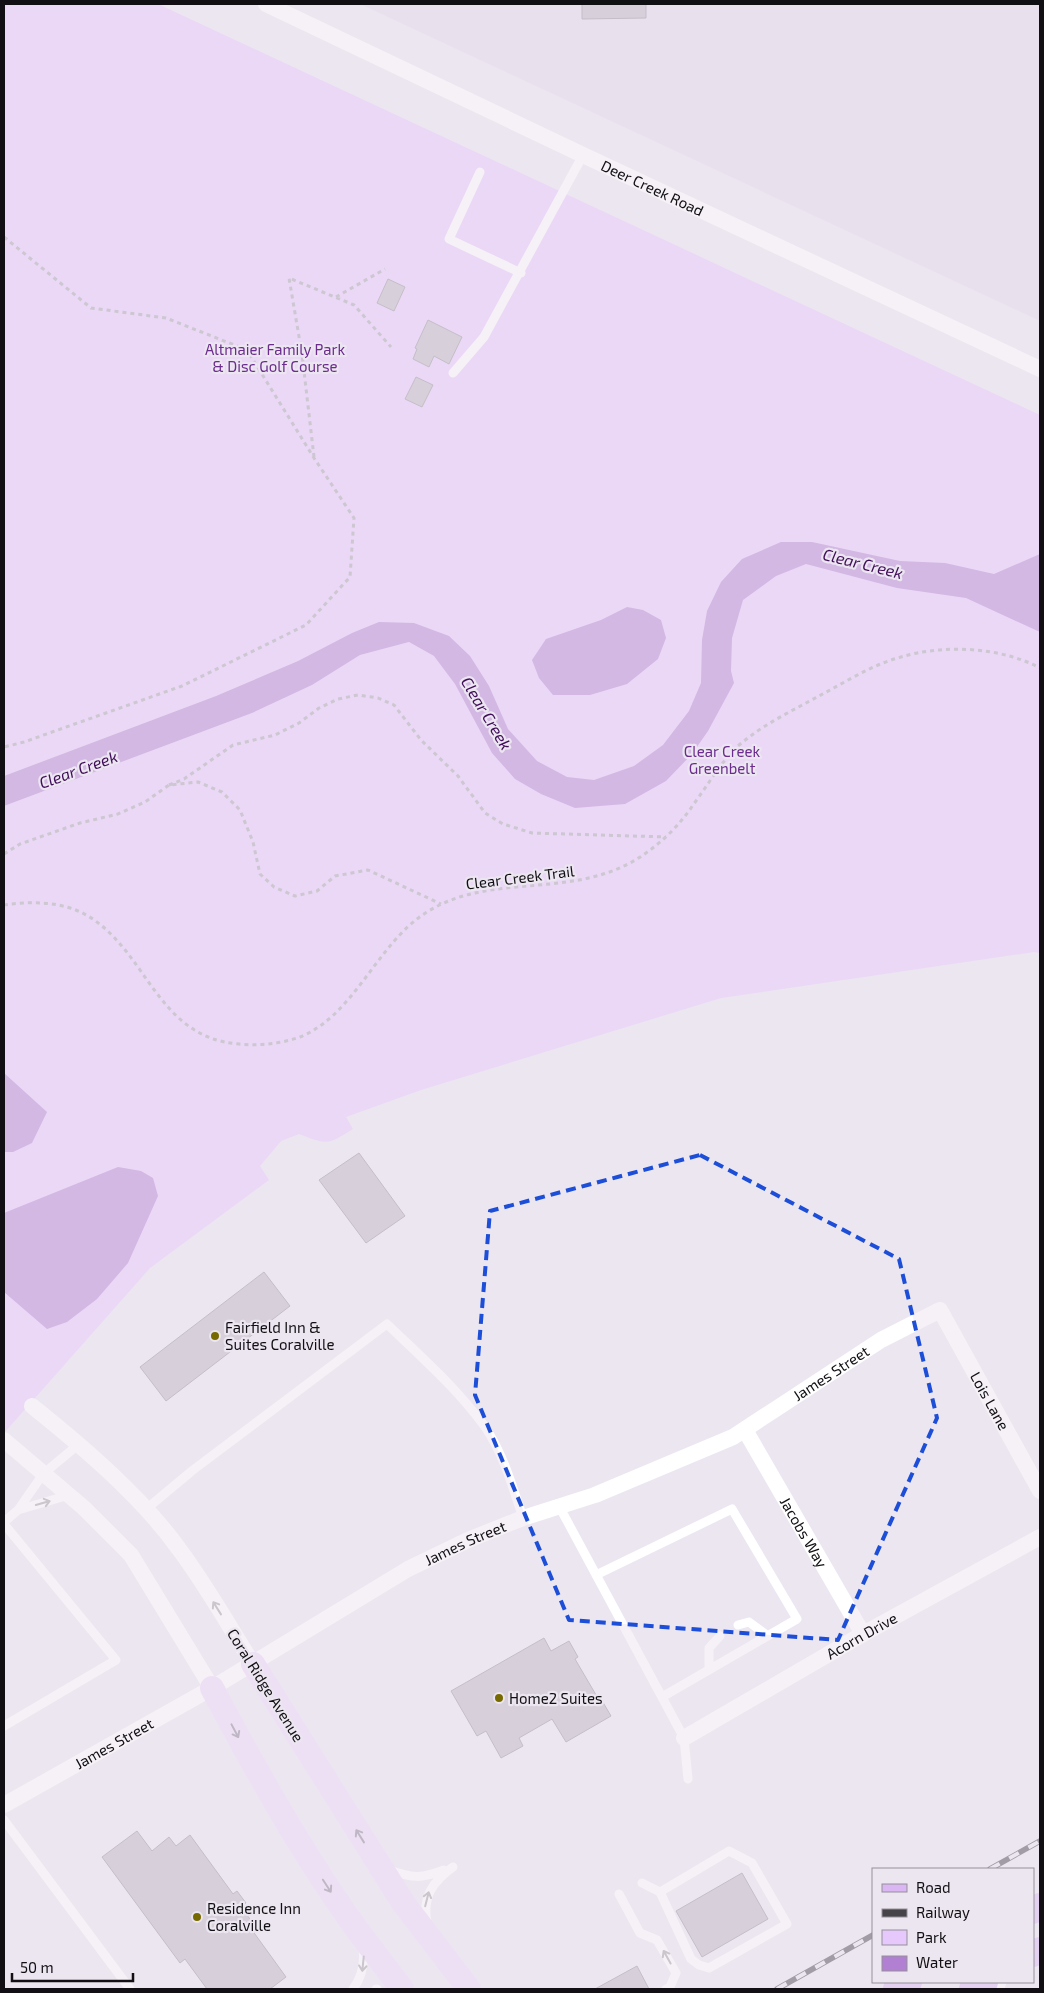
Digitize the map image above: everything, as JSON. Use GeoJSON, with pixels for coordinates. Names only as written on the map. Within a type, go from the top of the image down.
{"type":"FeatureCollection","features":[{"type":"Feature","properties":{"kind":"main road"},"geometry":{"type":"LineString","coordinates":[[896,1989],[907,1983]]}},
{"type":"Feature","properties":{"kind":"main road"},"geometry":{"type":"LineString","coordinates":[[972,1989],[983,1983]]}},
{"type":"Feature","properties":{"kind":"street","name":"Deer Creek Road"},"geometry":{"type":"LineString","coordinates":[[266,4],[1040,369]]}},
{"type":"Feature","properties":{"kind":"street","name":"James Street"},"geometry":{"type":"LineString","coordinates":[[4,1808],[253,1664],[408,1570],[468,1540],[523,1518],[595,1495],[733,1438],[881,1340],[940,1310]]}},
{"type":"Feature","properties":{"kind":"street","name":"Lois Lane"},"geometry":{"type":"LineString","coordinates":[[940,1310],[1040,1491]]}},
{"type":"Feature","properties":{"kind":"street","name":"Coral Ridge Avenue"},"geometry":{"type":"LineString","coordinates":[[32,1406],[79,1444],[145,1510],[179,1548],[380,1868],[432,1942],[469,1989]]}},
{"type":"Feature","properties":{"kind":"street","name":"Jacobs Way"},"geometry":{"type":"LineString","coordinates":[[745,1430],[862,1634]]}},
{"type":"Feature","properties":{"kind":"street"},"geometry":{"type":"LineString","coordinates":[[4,1440],[69,1495],[130,1556],[212,1688],[250,1759],[306,1854],[402,1989]]}},
{"type":"Feature","properties":{"kind":"street","name":"Acorn Drive"},"geometry":{"type":"LineString","coordinates":[[684,1738],[862,1634],[1040,1537]]}},
{"type":"Feature","properties":{"kind":"lane"},"geometry":{"type":"LineString","coordinates":[[453,373],[484,337],[521,273],[583,155]]}},
{"type":"Feature","properties":{"kind":"lane"},"geometry":{"type":"LineString","coordinates":[[480,172],[449,239],[521,273]]}},
{"type":"Feature","properties":{"kind":"lane"},"geometry":{"type":"LineString","coordinates":[[145,1510],[193,1470],[387,1324],[443,1377],[485,1427],[507,1472],[523,1518]]}},
{"type":"Feature","properties":{"kind":"lane"},"geometry":{"type":"LineString","coordinates":[[4,1726],[116,1660],[4,1523],[18,1510],[44,1474],[79,1444]]}},
{"type":"Feature","properties":{"kind":"lane"},"geometry":{"type":"LineString","coordinates":[[18,1510],[69,1495]]}},
{"type":"Feature","properties":{"kind":"lane"},"geometry":{"type":"LineString","coordinates":[[559,1506],[684,1738],[688,1779]]}},
{"type":"Feature","properties":{"kind":"lane"},"geometry":{"type":"LineString","coordinates":[[596,1575],[732,1509],[797,1619],[662,1697]]}},
{"type":"Feature","properties":{"kind":"lane"},"geometry":{"type":"LineString","coordinates":[[738,1625],[749,1622],[768,1636]]}},
{"type":"Feature","properties":{"kind":"lane"},"geometry":{"type":"LineString","coordinates":[[709,1670],[709,1648],[720,1636]]}},
{"type":"Feature","properties":{"kind":"lane"},"geometry":{"type":"LineString","coordinates":[[4,1808],[130,1989]]}},
{"type":"Feature","properties":{"kind":"lane"},"geometry":{"type":"LineString","coordinates":[[642,1883],[660,1892],[691,1959],[699,1966],[710,1968],[787,1924],[752,1863],[730,1851],[660,1892]]}},
{"type":"Feature","properties":{"kind":"lane"},"geometry":{"type":"LineString","coordinates":[[380,1868],[408,1877],[425,1877],[453,1867],[438,1877],[428,1892],[425,1910],[432,1942]]}},
{"type":"Feature","properties":{"kind":"lane"},"geometry":{"type":"LineString","coordinates":[[619,1894],[640,1933],[657,1940],[676,1973],[670,1987],[666,1989]]}},
{"type":"Feature","properties":{"kind":"lane"},"geometry":{"type":"LineString","coordinates":[[353,1989],[361,1979],[364,1958],[362,1935]]}},
{"type":"Feature","properties":{"kind":"path"},"geometry":{"type":"LineString","coordinates":[[4,237],[91,308],[166,318],[247,350],[314,458],[354,518],[350,577],[306,625],[182,686],[24,742],[4,747]]}},
{"type":"Feature","properties":{"kind":"path"},"geometry":{"type":"LineString","coordinates":[[336,298],[386,269]]}},
{"type":"Feature","properties":{"kind":"path"},"geometry":{"type":"LineString","coordinates":[[314,458],[302,354],[289,278],[354,305],[391,347]]}},
{"type":"Feature","properties":{"kind":"path","name":"Clear Creek Trail"},"geometry":{"type":"LineString","coordinates":[[4,905],[28,901],[58,905],[86,914],[111,933],[163,1005],[180,1021],[201,1034],[229,1044],[256,1046],[282,1042],[302,1036],[320,1025],[340,1008],[398,934],[426,912],[477,891],[569,883],[595,878],[632,862],[666,837],[691,809],[718,768],[737,747],[767,724],[870,669],[902,656],[946,649],[992,652],[1030,662],[1040,668]]}},
{"type":"Feature","properties":{"kind":"path"},"geometry":{"type":"LineString","coordinates":[[4,854],[20,844],[80,823],[118,814],[145,802],[168,785],[184,779],[233,745],[275,735],[299,723],[319,708],[338,699],[358,695],[378,698],[394,705],[421,740],[458,776],[485,813],[503,824],[532,833],[666,837]]}},
{"type":"Feature","properties":{"kind":"path"},"geometry":{"type":"LineString","coordinates":[[168,785],[198,782],[222,792],[240,810],[253,842],[260,874],[274,887],[295,896],[317,891],[335,876],[368,870],[442,904]]}},
{"type":"Feature","properties":{"kind":"highlighted area"},"geometry":{"type":"Polygon","coordinates":[[[700,1155],[899,1259],[937,1418],[838,1640],[569,1620],[475,1395],[490,1211],[700,1155]]]}},
{"type":"Feature","properties":{"kind":"shaded area"},"geometry":{"type":"Polygon","coordinates":[[[360,4],[1040,4],[1040,321],[360,4]]]}},
{"type":"Feature","properties":{"kind":"green space"},"geometry":{"type":"Polygon","coordinates":[[[4,4],[158,4],[1040,415],[1040,953],[1034,952],[721,998],[421,1090],[346,1117],[353,1129],[332,1141],[316,1140],[299,1134],[281,1141],[260,1166],[269,1180],[150,1268],[4,1433],[4,806],[252,713],[312,685],[360,655],[409,642],[434,656],[449,636],[352,633],[298,661],[216,696],[4,776],[4,4]]]}},
{"type":"Feature","properties":{"kind":"water","name":"Clear Creek"},"geometry":{"type":"Polygon","coordinates":[[[781,542],[812,542],[900,561],[945,563],[994,574],[1040,554],[1040,632],[966,598],[897,588],[806,564],[776,576],[743,600],[732,638],[731,671],[734,683],[708,731],[692,754],[666,781],[625,804],[575,808],[541,794],[515,779],[492,753],[455,684],[434,656],[409,642],[360,655],[312,685],[252,713],[4,806],[4,776],[216,696],[298,661],[352,633],[379,622],[414,623],[449,636],[470,656],[489,686],[508,729],[537,761],[567,777],[594,780],[634,766],[663,745],[689,711],[701,683],[702,640],[707,611],[721,582],[742,559],[781,542]]]}},
{"type":"Feature","properties":{"kind":"water"},"geometry":{"type":"Polygon","coordinates":[[[627,607],[643,610],[661,620],[666,638],[658,659],[627,684],[590,695],[553,695],[539,678],[532,660],[546,639],[601,620],[627,607]]]}},
{"type":"Feature","properties":{"kind":"water"},"geometry":{"type":"Polygon","coordinates":[[[4,1073],[47,1112],[32,1143],[13,1152],[4,1152],[4,1073]]]}},
{"type":"Feature","properties":{"kind":"water"},"geometry":{"type":"Polygon","coordinates":[[[118,1167],[141,1171],[153,1178],[158,1196],[128,1263],[97,1299],[67,1322],[47,1329],[4,1292],[4,1213],[118,1167]]]}},
{"type":"Feature","properties":{"kind":"building"},"geometry":{"type":"Polygon","coordinates":[[[582,4],[646,4],[646,18],[582,19],[582,4]]]}},
{"type":"Feature","properties":{"kind":"building"},"geometry":{"type":"Polygon","coordinates":[[[388,279],[405,287],[394,311],[377,303],[388,279]]]}},
{"type":"Feature","properties":{"kind":"building"},"geometry":{"type":"Polygon","coordinates":[[[428,320],[462,337],[449,364],[434,356],[429,367],[413,359],[417,349],[415,348],[428,320]]]}},
{"type":"Feature","properties":{"kind":"building"},"geometry":{"type":"Polygon","coordinates":[[[416,377],[433,385],[422,407],[405,399],[416,377]]]}},
{"type":"Feature","properties":{"kind":"building"},"geometry":{"type":"Polygon","coordinates":[[[359,1153],[405,1216],[366,1243],[319,1180],[359,1153]]]}},
{"type":"Feature","properties":{"kind":"building","name":"Fairfield Inn & Suites Coralville"},"geometry":{"type":"Polygon","coordinates":[[[264,1272],[290,1306],[166,1401],[140,1367],[264,1272]]]}},
{"type":"Feature","properties":{"kind":"building","name":"Home2 Suites"},"geometry":{"type":"Polygon","coordinates":[[[544,1638],[551,1651],[569,1641],[578,1657],[575,1659],[599,1700],[601,1699],[611,1716],[566,1742],[552,1719],[519,1738],[523,1746],[501,1758],[486,1731],[477,1736],[451,1691],[544,1638]]]}},
{"type":"Feature","properties":{"kind":"building","name":"Residence Inn Coralville"},"geometry":{"type":"Polygon","coordinates":[[[137,1831],[152,1851],[169,1837],[176,1846],[190,1835],[233,1894],[237,1891],[246,1903],[241,1907],[256,1927],[252,1930],[286,1977],[270,1989],[207,1989],[185,1959],[180,1963],[102,1857],[137,1831]]]}},
{"type":"Feature","properties":{"kind":"building"},"geometry":{"type":"Polygon","coordinates":[[[742,1873],[768,1919],[702,1957],[676,1911],[742,1873]]]}},
{"type":"Feature","properties":{"kind":"building"},"geometry":{"type":"Polygon","coordinates":[[[637,1966],[649,1989],[595,1989],[637,1966]]]}},
{"type":"Feature","properties":{"kind":"railway"},"geometry":{"type":"LineString","coordinates":[[992,1868],[1040,1841]]}},
{"type":"Feature","properties":{"kind":"railway"},"geometry":{"type":"LineString","coordinates":[[777,1989],[872,1936]]}},
{"type":"Feature","properties":{"kind":"place","name":"Fairfield Inn & Suites Coralville"},"geometry":{"type":"Point","coordinates":[215,1336]}},
{"type":"Feature","properties":{"kind":"place","name":"Home2 Suites"},"geometry":{"type":"Point","coordinates":[499,1698]}},
{"type":"Feature","properties":{"kind":"place","name":"Residence Inn Coralville"},"geometry":{"type":"Point","coordinates":[197,1917]}},
{"type":"Feature","properties":{"kind":"park label","name":"Altmaier Family Park & Disc Golf Course"},"geometry":{"type":"Point","coordinates":[275,358]}},
{"type":"Feature","properties":{"kind":"park label","name":"Clear Creek Greenbelt"},"geometry":{"type":"Point","coordinates":[722,760]}}]}
